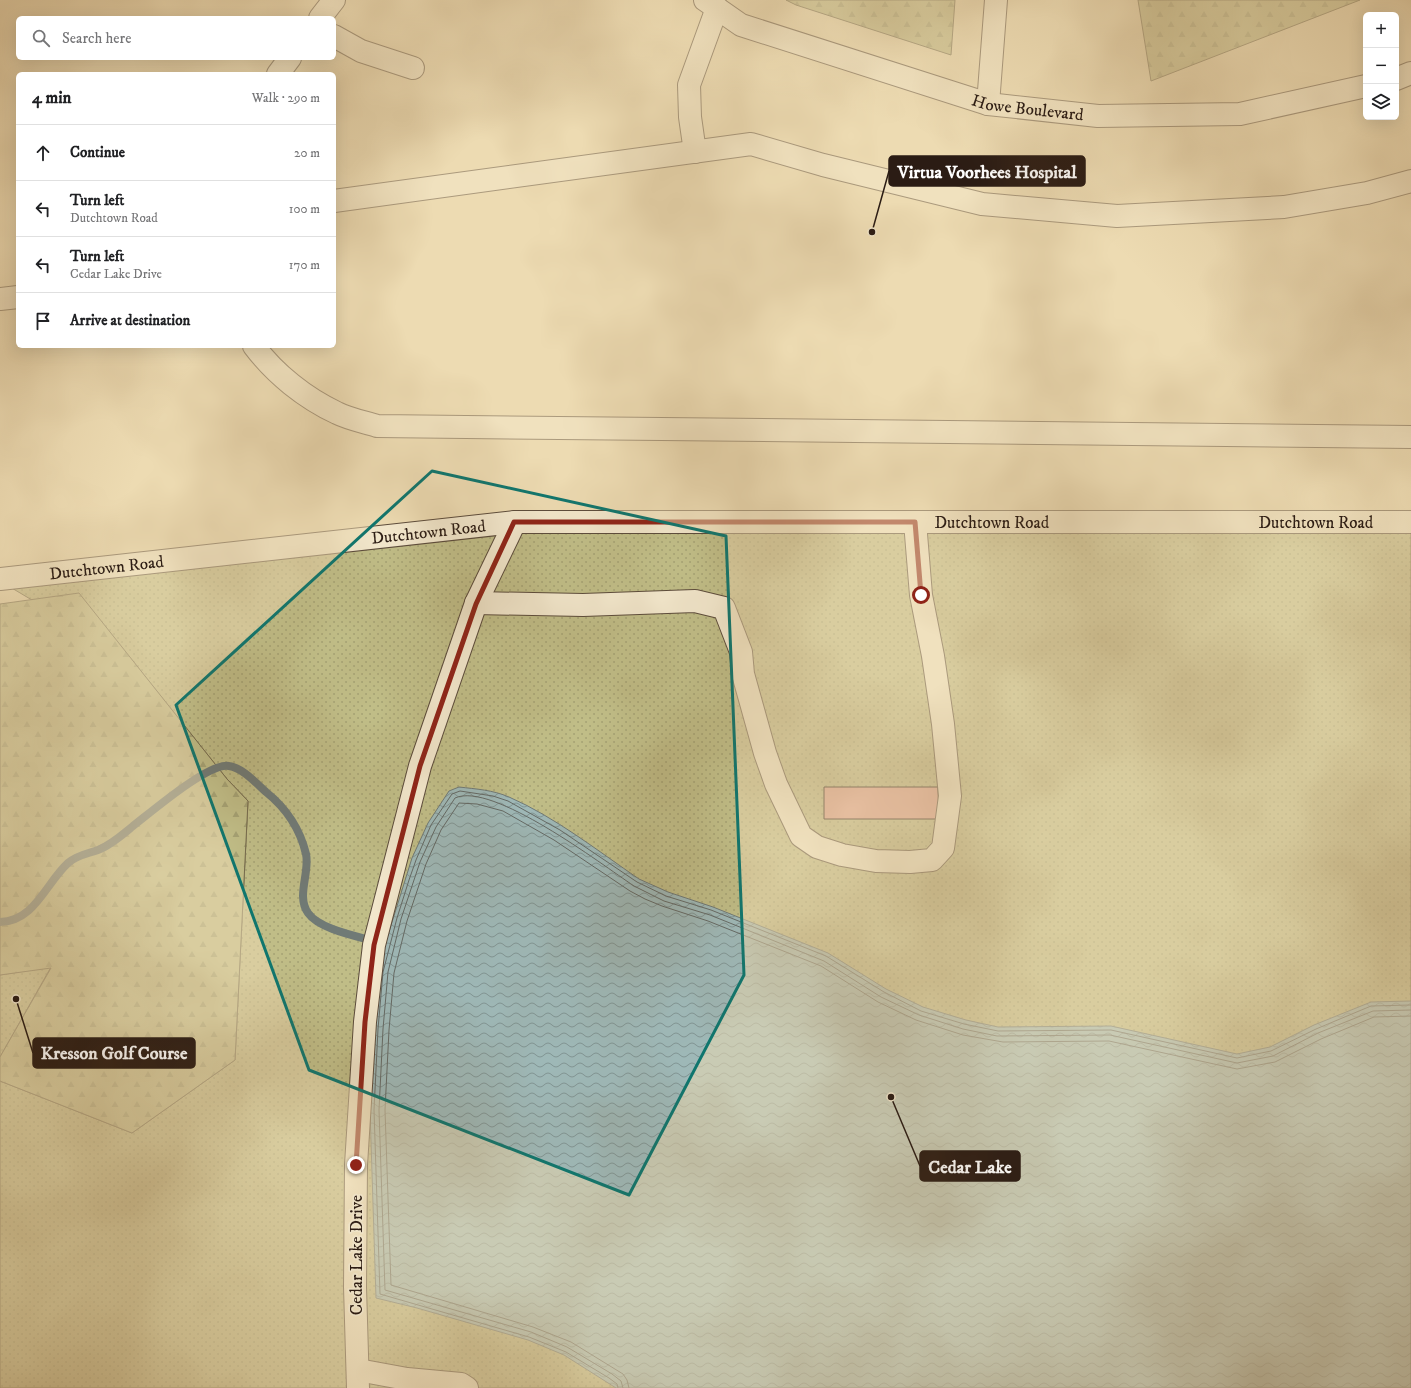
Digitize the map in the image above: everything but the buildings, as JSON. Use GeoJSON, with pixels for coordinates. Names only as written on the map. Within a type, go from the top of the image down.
{"type":"FeatureCollection","features":[{"type":"Feature","properties":{"kind":"street"},"geometry":{"type":"LineString","coordinates":[[322,16],[334,0]]}},
{"type":"Feature","properties":{"kind":"street"},"geometry":{"type":"LineString","coordinates":[[988,104],[996,0]]}},
{"type":"Feature","properties":{"kind":"street"},"geometry":{"type":"LineString","coordinates":[[695,152],[690,117],[689,85],[711,4]]}},
{"type":"Feature","properties":{"kind":"street","name":"Howe Boulevard"},"geometry":{"type":"LineString","coordinates":[[711,4],[741,25],[988,104],[1098,116],[1240,114],[1363,87]]}},
{"type":"Feature","properties":{"kind":"street"},"geometry":{"type":"LineString","coordinates":[[336,37],[361,51],[413,68]]}},
{"type":"Feature","properties":{"kind":"street"},"geometry":{"type":"LineString","coordinates":[[280,72],[288,60]]}},
{"type":"Feature","properties":{"kind":"street"},"geometry":{"type":"LineString","coordinates":[[1399,78],[1411,73]]}},
{"type":"Feature","properties":{"kind":"street"},"geometry":{"type":"LineString","coordinates":[[336,201],[751,144],[823,165],[982,204],[1117,216],[1284,207],[1368,193],[1411,181]]}},
{"type":"Feature","properties":{"kind":"street"},"geometry":{"type":"LineString","coordinates":[[0,299],[16,297]]}},
{"type":"Feature","properties":{"kind":"street"},"geometry":{"type":"LineString","coordinates":[[256,348],[264,359],[294,387],[337,413],[377,426],[1411,437]]}},
{"type":"Feature","properties":{"kind":"street","name":"Dutchtown Road"},"geometry":{"type":"LineString","coordinates":[[0,579],[514,522],[1411,522]]}},
{"type":"Feature","properties":{"kind":"street","name":"Cedar Lake Drive"},"geometry":{"type":"LineString","coordinates":[[358,1379],[355,1287],[356,1165],[365,1022],[374,945],[420,766],[476,604],[514,522]]}},
{"type":"Feature","properties":{"kind":"street"},"geometry":{"type":"LineString","coordinates":[[476,604],[583,605],[695,601],[724,608],[741,652],[743,674],[765,753],[776,784],[801,836],[817,847],[842,855],[876,861],[910,862],[932,860],[943,848],[950,796],[943,724],[933,656],[921,595],[915,522]]}},
{"type":"Feature","properties":{"kind":"street"},"geometry":{"type":"LineString","coordinates":[[358,1379],[407,1379],[461,1384],[467,1388]]}},
{"type":"Feature","properties":{"kind":"highlighted area"},"geometry":{"type":"Polygon","coordinates":[[[432,471],[726,536],[744,975],[629,1195],[309,1070],[176,705],[432,471]]]}},
{"type":"Feature","properties":{"kind":"green space"},"geometry":{"type":"Polygon","coordinates":[[[786,0],[955,0],[951,55],[796,5],[786,0]]]}},
{"type":"Feature","properties":{"kind":"green space"},"geometry":{"type":"Polygon","coordinates":[[[1138,0],[1360,0],[1151,81],[1138,0]]]}},
{"type":"Feature","properties":{"kind":"green space"},"geometry":{"type":"Polygon","coordinates":[[[515,522],[1411,522],[1411,1388],[0,1388],[0,1081],[132,1133],[235,1060],[248,801],[227,779],[131,659],[0,581],[515,522]]]}},
{"type":"Feature","properties":{"kind":"green space"},"geometry":{"type":"Polygon","coordinates":[[[79,593],[227,779],[248,801],[235,1060],[132,1133],[0,1081],[0,1057],[51,968],[0,975],[0,604],[79,593]]]}},
{"type":"Feature","properties":{"kind":"green space"},"geometry":{"type":"Polygon","coordinates":[[[51,967],[0,1057],[0,975],[51,967]]]}},
{"type":"Feature","properties":{"kind":"water"},"geometry":{"type":"Polygon","coordinates":[[[459,787],[491,791],[509,797],[560,824],[639,879],[668,892],[713,907],[828,953],[886,989],[923,1007],[966,1020],[998,1027],[1111,1026],[1237,1054],[1270,1047],[1314,1025],[1371,1002],[1411,1001],[1411,1388],[616,1388],[564,1355],[528,1340],[417,1308],[376,1298],[370,1110],[372,1057],[383,951],[412,858],[428,823],[449,791],[459,787]]]}},
{"type":"Feature","properties":{"kind":"waterway"},"geometry":{"type":"LineString","coordinates":[[0,922],[12,920],[22,916],[31,909],[60,871],[71,860],[112,843],[194,780],[220,767],[229,766],[234,767],[254,780],[280,805],[296,828],[300,836],[307,861],[303,899],[308,913],[313,919],[329,928],[374,941]]}},
{"type":"Feature","properties":{"kind":"place","name":"Virtua Voorhees Hospital"},"geometry":{"type":"Point","coordinates":[872,232]}},
{"type":"Feature","properties":{"kind":"place","name":"Kresson Golf Course"},"geometry":{"type":"Point","coordinates":[16,999]}},
{"type":"Feature","properties":{"kind":"place","name":"Cedar Lake"},"geometry":{"type":"Point","coordinates":[891,1097]}},
{"type":"Feature","properties":{"kind":"route"},"geometry":{"type":"LineString","coordinates":[[356,1165],[365,1022],[374,945],[420,766],[476,604],[514,522],[915,522],[921,595]]}}]}
